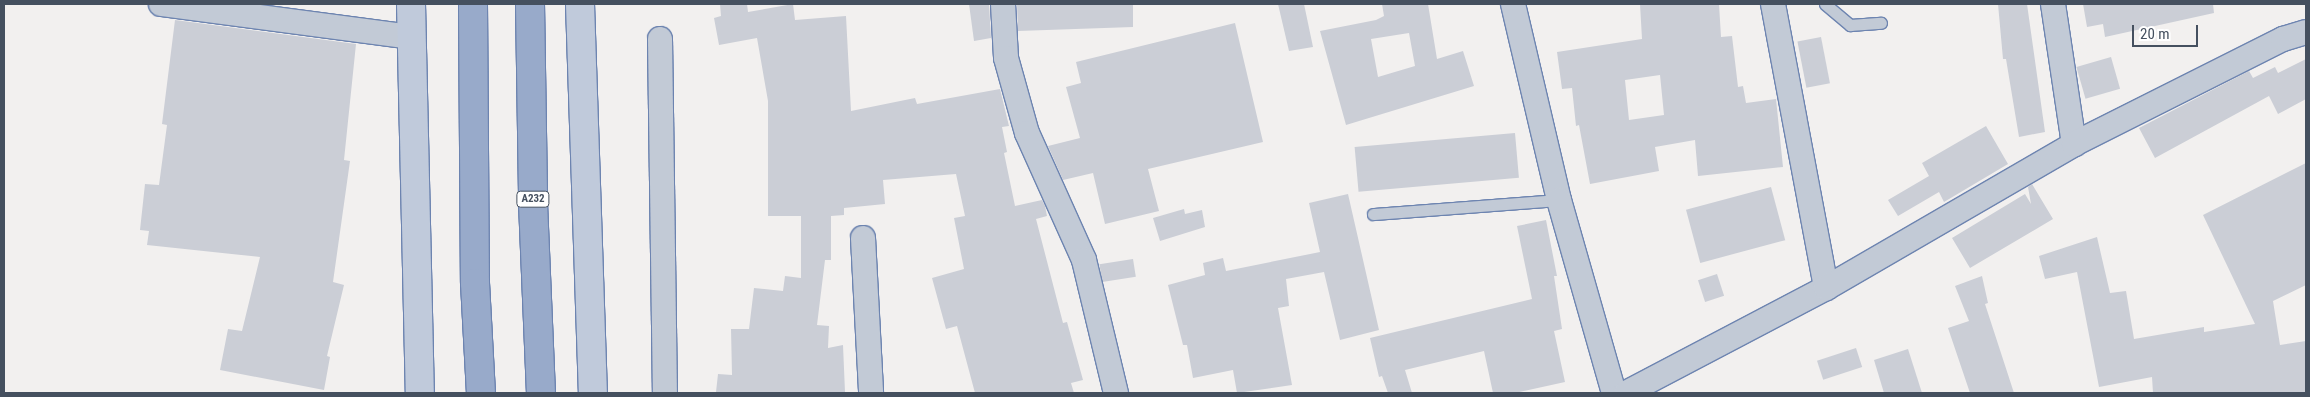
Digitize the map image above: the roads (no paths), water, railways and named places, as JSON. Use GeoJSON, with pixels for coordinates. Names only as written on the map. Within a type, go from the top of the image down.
{"type":"FeatureCollection","features":[{"type":"Feature","properties":{"kind":"highway"},"geometry":{"type":"LineString","coordinates":[[473,4],[475,283],[481,393]]}},
{"type":"Feature","properties":{"kind":"highway","name":"A232"},"geometry":{"type":"LineString","coordinates":[[530,4],[533,203],[541,393]]}},
{"type":"Feature","properties":{"kind":"main road"},"geometry":{"type":"LineString","coordinates":[[411,4],[420,393]]}},
{"type":"Feature","properties":{"kind":"main road"},"geometry":{"type":"LineString","coordinates":[[580,4],[593,393]]}},
{"type":"Feature","properties":{"kind":"street"},"geometry":{"type":"LineString","coordinates":[[161,4],[412,38]]}},
{"type":"Feature","properties":{"kind":"street"},"geometry":{"type":"LineString","coordinates":[[1003,4],[1006,58],[1027,133],[1084,260],[1116,393]]}},
{"type":"Feature","properties":{"kind":"street"},"geometry":{"type":"LineString","coordinates":[[1513,4],[1559,200],[1614,393]]}},
{"type":"Feature","properties":{"kind":"street"},"geometry":{"type":"LineString","coordinates":[[1774,4],[1826,288]]}},
{"type":"Feature","properties":{"kind":"street"},"geometry":{"type":"LineString","coordinates":[[2053,4],[2074,144]]}},
{"type":"Feature","properties":{"kind":"street"},"geometry":{"type":"LineString","coordinates":[[1626,393],[1826,288],[2074,144],[2283,39],[2306,32]]}},
{"type":"Feature","properties":{"kind":"street"},"geometry":{"type":"LineString","coordinates":[[660,39],[665,393]]}},
{"type":"Feature","properties":{"kind":"street"},"geometry":{"type":"LineString","coordinates":[[863,238],[872,393]]}},
{"type":"Feature","properties":{"kind":"lane"},"geometry":{"type":"LineString","coordinates":[[1825,4],[1850,25],[1881,23]]}},
{"type":"Feature","properties":{"kind":"lane"},"geometry":{"type":"LineString","coordinates":[[1373,214],[1559,200]]}}]}
